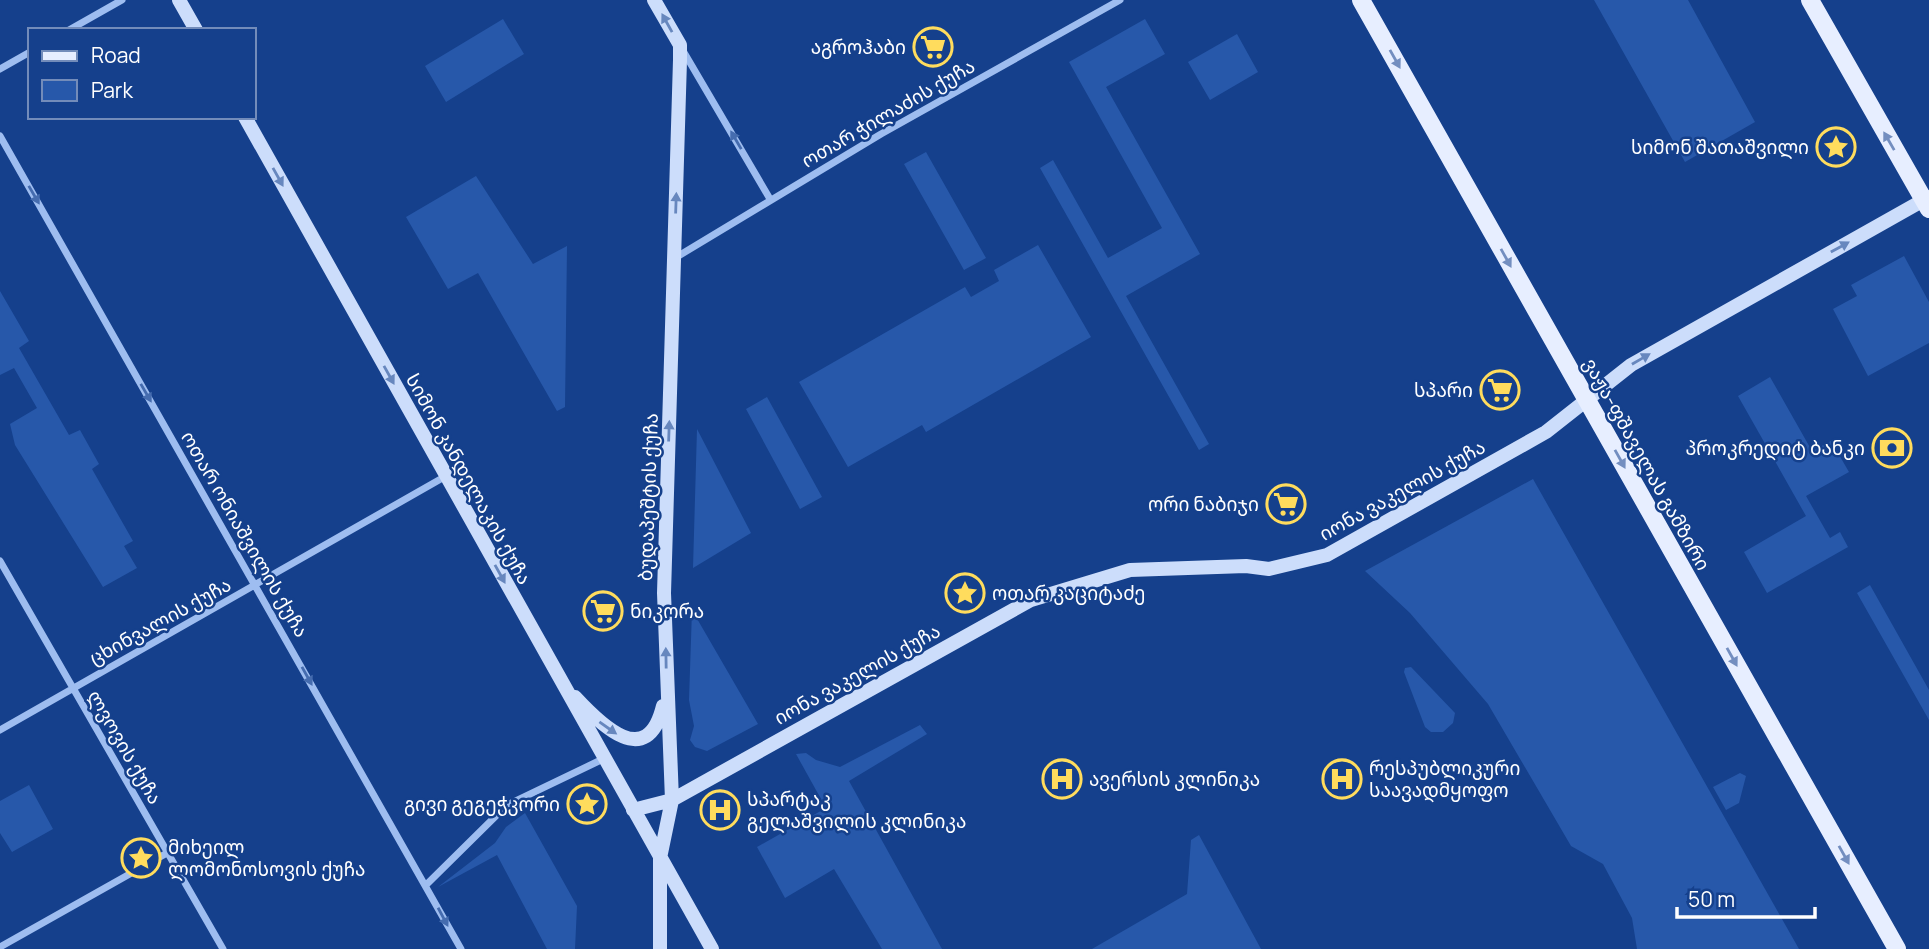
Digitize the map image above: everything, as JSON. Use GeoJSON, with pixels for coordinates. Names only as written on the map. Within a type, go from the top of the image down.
{"type":"FeatureCollection","features":[{"type":"Feature","properties":{"kind":"main road"},"geometry":{"type":"LineString","coordinates":[[179,0],[195,28]]}},
{"type":"Feature","properties":{"kind":"main road"},"geometry":{"type":"LineString","coordinates":[[654,0],[680,45]]}},
{"type":"Feature","properties":{"kind":"main road","name":"ვაჟა-ფშაველას გამზირი"},"geometry":{"type":"LineString","coordinates":[[1361,0],[1897,949]]}},
{"type":"Feature","properties":{"kind":"main road"},"geometry":{"type":"LineString","coordinates":[[1810,0],[1927,202]]}},
{"type":"Feature","properties":{"kind":"main road","name":"ბუდაპეშტის ქუჩა"},"geometry":{"type":"LineString","coordinates":[[660,949],[660,858],[672,800],[664,593],[680,45]]}},
{"type":"Feature","properties":{"kind":"main road","name":"სიმონ კანდელაკის ქუჩა"},"geometry":{"type":"LineString","coordinates":[[245,119],[712,949]]}},
{"type":"Feature","properties":{"kind":"main road","name":"იონა ვაკელის ქუჩა"},"geometry":{"type":"LineString","coordinates":[[633,810],[672,800],[1031,600],[1130,570],[1246,566],[1269,569],[1327,555],[1546,432],[1631,365],[1927,202]]}},
{"type":"Feature","properties":{"kind":"main road"},"geometry":{"type":"LineString","coordinates":[[560,680],[598,721],[621,737],[631,739],[645,736],[656,726],[666,694]]}},
{"type":"Feature","properties":{"kind":"street"},"geometry":{"type":"LineString","coordinates":[[73,28],[122,0]]}},
{"type":"Feature","properties":{"kind":"street","name":"ოთარ ჭილაძის ქუჩა"},"geometry":{"type":"LineString","coordinates":[[674,258],[770,199],[1121,0]]}},
{"type":"Feature","properties":{"kind":"street"},"geometry":{"type":"LineString","coordinates":[[680,45],[770,199]]}},
{"type":"Feature","properties":{"kind":"street"},"geometry":{"type":"LineString","coordinates":[[0,69],[28,53]]}},
{"type":"Feature","properties":{"kind":"street","name":"ოთარ ონიაშვილის ქუჩა"},"geometry":{"type":"LineString","coordinates":[[0,136],[461,949]]}},
{"type":"Feature","properties":{"kind":"street","name":"ცხინვალის ქუჩა"},"geometry":{"type":"LineString","coordinates":[[0,730],[446,476]]}},
{"type":"Feature","properties":{"kind":"street","name":"ლვოვის ქუჩა"},"geometry":{"type":"LineString","coordinates":[[0,561],[223,949]]}},
{"type":"Feature","properties":{"kind":"street"},"geometry":{"type":"LineString","coordinates":[[426,885],[507,805],[603,759]]}},
{"type":"Feature","properties":{"kind":"street"},"geometry":{"type":"LineString","coordinates":[[0,947],[167,853]]}},
{"type":"Feature","properties":{"kind":"green space"},"geometry":{"type":"Polygon","coordinates":[[[1594,0],[1688,0],[1755,122],[1685,162],[1594,0]]]}},
{"type":"Feature","properties":{"kind":"green space"},"geometry":{"type":"Polygon","coordinates":[[[503,19],[524,54],[446,102],[425,66],[503,19]]]}},
{"type":"Feature","properties":{"kind":"green space"},"geometry":{"type":"Polygon","coordinates":[[[1145,19],[1165,54],[1106,87],[1200,254],[1126,296],[1209,444],[1199,450],[1040,168],[1053,160],[1108,258],[1162,228],[1069,62],[1145,19]]]}},
{"type":"Feature","properties":{"kind":"green space"},"geometry":{"type":"Polygon","coordinates":[[[1237,34],[1258,72],[1210,100],[1188,62],[1237,34]]]}},
{"type":"Feature","properties":{"kind":"green space"},"geometry":{"type":"Polygon","coordinates":[[[926,152],[986,258],[964,270],[904,164],[926,152]]]}},
{"type":"Feature","properties":{"kind":"green space"},"geometry":{"type":"Polygon","coordinates":[[[476,176],[533,264],[567,246],[565,407],[557,411],[478,273],[448,289],[406,217],[476,176]]]}},
{"type":"Feature","properties":{"kind":"green space"},"geometry":{"type":"Polygon","coordinates":[[[1038,245],[1091,337],[926,432],[922,425],[848,467],[799,382],[965,287],[971,297],[999,281],[994,270],[1038,245]]]}},
{"type":"Feature","properties":{"kind":"green space"},"geometry":{"type":"Polygon","coordinates":[[[1904,256],[1929,302],[1929,343],[1868,376],[1833,309],[1857,296],[1851,285],[1904,256]]]}},
{"type":"Feature","properties":{"kind":"green space"},"geometry":{"type":"Polygon","coordinates":[[[0,291],[29,341],[19,348],[69,435],[80,430],[99,464],[92,469],[133,541],[124,546],[137,568],[103,587],[15,445],[10,424],[37,408],[14,368],[0,375],[0,291]]]}},
{"type":"Feature","properties":{"kind":"green space"},"geometry":{"type":"Polygon","coordinates":[[[1770,377],[1812,451],[1831,441],[1849,472],[1806,496],[1830,538],[1840,532],[1848,547],[1767,593],[1744,552],[1806,516],[1738,396],[1770,377]]]}},
{"type":"Feature","properties":{"kind":"green space"},"geometry":{"type":"Polygon","coordinates":[[[767,397],[822,497],[800,509],[746,409],[767,397]]]}},
{"type":"Feature","properties":{"kind":"green space"},"geometry":{"type":"Polygon","coordinates":[[[697,429],[751,533],[693,568],[697,429]]]}},
{"type":"Feature","properties":{"kind":"green space"},"geometry":{"type":"Polygon","coordinates":[[[1533,479],[1799,949],[1637,949],[1632,918],[1603,864],[1571,846],[1488,704],[1410,613],[1365,571],[1533,479]]]}},
{"type":"Feature","properties":{"kind":"green space"},"geometry":{"type":"Polygon","coordinates":[[[1870,585],[1929,690],[1929,720],[1857,593],[1870,585]]]}},
{"type":"Feature","properties":{"kind":"green space"},"geometry":{"type":"Polygon","coordinates":[[[692,610],[758,724],[707,751],[695,747],[690,740],[694,726],[689,700],[692,610]]]}},
{"type":"Feature","properties":{"kind":"green space"},"geometry":{"type":"Polygon","coordinates":[[[1411,667],[1455,713],[1453,723],[1443,732],[1431,732],[1425,727],[1404,672],[1405,668],[1411,667]]]}},
{"type":"Feature","properties":{"kind":"green space"},"geometry":{"type":"Polygon","coordinates":[[[920,725],[927,734],[849,781],[942,949],[882,949],[834,869],[785,898],[757,847],[826,808],[796,754],[806,753],[816,760],[840,767],[920,725]]]}},
{"type":"Feature","properties":{"kind":"green space"},"geometry":{"type":"Polygon","coordinates":[[[1740,773],[1746,776],[1739,803],[1726,810],[1713,787],[1740,773]]]}},
{"type":"Feature","properties":{"kind":"green space"},"geometry":{"type":"Polygon","coordinates":[[[29,785],[53,829],[12,852],[0,833],[0,801],[29,785]]]}},
{"type":"Feature","properties":{"kind":"green space"},"geometry":{"type":"Polygon","coordinates":[[[525,813],[577,906],[575,949],[547,949],[497,855],[438,887],[495,843],[506,827],[525,813]]]}},
{"type":"Feature","properties":{"kind":"green space"},"geometry":{"type":"Polygon","coordinates":[[[1199,835],[1261,949],[1092,949],[1187,894],[1191,840],[1199,835]]]}},
{"type":"Feature","properties":{"kind":"place","name":"აგროჰაბი"},"geometry":{"type":"Point","coordinates":[933,47]}},
{"type":"Feature","properties":{"kind":"place","name":"სიმონ შათაშვილი"},"geometry":{"type":"Point","coordinates":[1836,147]}},
{"type":"Feature","properties":{"kind":"place","name":"სპარი"},"geometry":{"type":"Point","coordinates":[1500,390]}},
{"type":"Feature","properties":{"kind":"place","name":"პროკრედიტ ბანკი"},"geometry":{"type":"Point","coordinates":[1892,448]}},
{"type":"Feature","properties":{"kind":"place","name":"ორი ნაბიჯი"},"geometry":{"type":"Point","coordinates":[1286,504]}},
{"type":"Feature","properties":{"kind":"place","name":"ოთარ კაციტაძე"},"geometry":{"type":"Point","coordinates":[965,593]}},
{"type":"Feature","properties":{"kind":"place","name":"ნიკორა"},"geometry":{"type":"Point","coordinates":[603,611]}},
{"type":"Feature","properties":{"kind":"place","name":"ავერსის კლინიკა"},"geometry":{"type":"Point","coordinates":[1062,779]}},
{"type":"Feature","properties":{"kind":"place","name":"რესპუბლიკური საავადმყოფო"},"geometry":{"type":"Point","coordinates":[1342,779]}},
{"type":"Feature","properties":{"kind":"place","name":"გივი გეგეჭკორი"},"geometry":{"type":"Point","coordinates":[587,804]}},
{"type":"Feature","properties":{"kind":"place","name":"სპარტაკ გელაშვილის კლინიკა"},"geometry":{"type":"Point","coordinates":[720,810]}},
{"type":"Feature","properties":{"kind":"place","name":"მიხეილ ლომონოსოვის ქუჩა"},"geometry":{"type":"Point","coordinates":[141,858]}}]}
